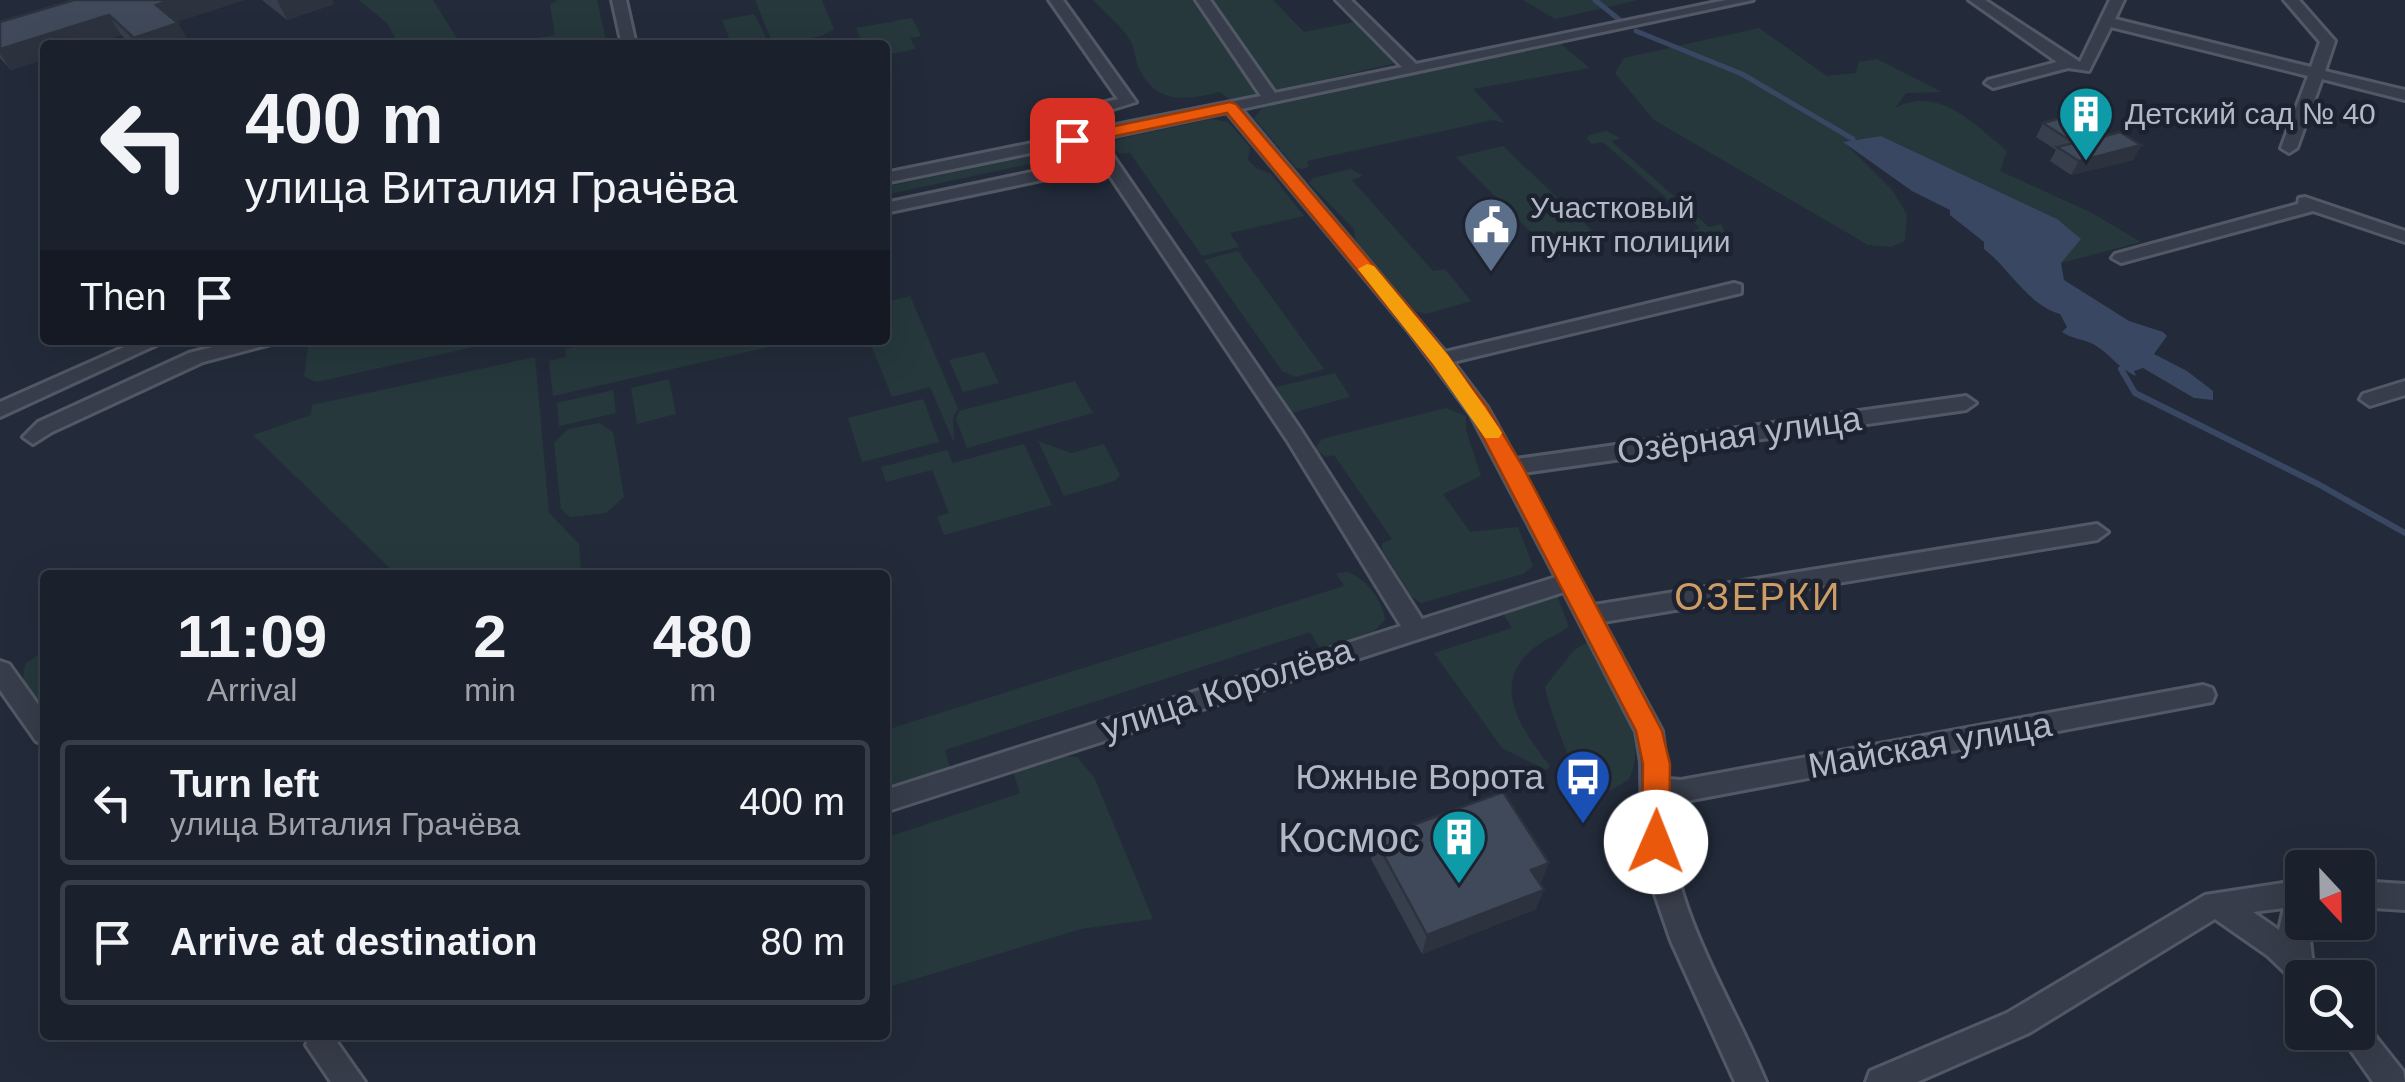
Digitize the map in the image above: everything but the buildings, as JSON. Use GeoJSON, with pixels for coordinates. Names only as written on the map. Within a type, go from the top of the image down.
{"type":"FeatureCollection","features":[{"type":"Feature","properties":{"kind":"street"},"geometry":{"type":"LineString","coordinates":[[619,0],[627,40]]}},
{"type":"Feature","properties":{"kind":"street"},"geometry":{"type":"LineString","coordinates":[[1056,0],[1128,102],[1088,111],[1109,161],[1294,435],[1414,628]]}},
{"type":"Feature","properties":{"kind":"street"},"geometry":{"type":"LineString","coordinates":[[1203,0],[1271,98]]}},
{"type":"Feature","properties":{"kind":"street"},"geometry":{"type":"LineString","coordinates":[[1342,0],[1414,69]]}},
{"type":"Feature","properties":{"kind":"street"},"geometry":{"type":"LineString","coordinates":[[890,177],[1746,0]]}},
{"type":"Feature","properties":{"kind":"street"},"geometry":{"type":"LineString","coordinates":[[1976,0],[2077,66]]}},
{"type":"Feature","properties":{"kind":"street"},"geometry":{"type":"LineString","coordinates":[[1993,84],[2077,66],[2117,0]]}},
{"type":"Feature","properties":{"kind":"street"},"geometry":{"type":"LineString","coordinates":[[2289,148],[2328,41],[2292,0]]}},
{"type":"Feature","properties":{"kind":"street"},"geometry":{"type":"LineString","coordinates":[[2105,21],[2405,95]]}},
{"type":"Feature","properties":{"kind":"street"},"geometry":{"type":"LineString","coordinates":[[1230,107],[1440,359],[1480,412],[1512,467],[1649,731],[1657,788],[1656,842],[1662,870],[1693,954],[1751,1082]]}},
{"type":"Feature","properties":{"kind":"street"},"geometry":{"type":"LineString","coordinates":[[890,207],[1109,161]]}},
{"type":"Feature","properties":{"kind":"street"},"geometry":{"type":"LineString","coordinates":[[2293,200],[2317,204],[2405,236]]}},
{"type":"Feature","properties":{"kind":"street"},"geometry":{"type":"LineString","coordinates":[[2121,258],[2317,204]]}},
{"type":"Feature","properties":{"kind":"street"},"geometry":{"type":"LineString","coordinates":[[1440,359],[1734,288]]}},
{"type":"Feature","properties":{"kind":"street"},"geometry":{"type":"LineString","coordinates":[[0,410],[145,345]]}},
{"type":"Feature","properties":{"kind":"street"},"geometry":{"type":"LineString","coordinates":[[33,437],[45,426],[196,357],[244,345]]}},
{"type":"Feature","properties":{"kind":"street"},"geometry":{"type":"LineString","coordinates":[[2370,399],[2405,388]]}},
{"type":"Feature","properties":{"kind":"street","name":"Озёрная улица"},"geometry":{"type":"LineString","coordinates":[[1512,467],[1966,403]]}},
{"type":"Feature","properties":{"kind":"street"},"geometry":{"type":"LineString","coordinates":[[1589,615],[2097,532]]}},
{"type":"Feature","properties":{"kind":"street","name":"улица Королёва"},"geometry":{"type":"LineString","coordinates":[[890,799],[1571,580]]}},
{"type":"Feature","properties":{"kind":"street"},"geometry":{"type":"LineString","coordinates":[[0,671],[40,727]]}},
{"type":"Feature","properties":{"kind":"street","name":"Майская улица"},"geometry":{"type":"LineString","coordinates":[[1657,788],[1682,791],[2203,695]]}},
{"type":"Feature","properties":{"kind":"street"},"geometry":{"type":"LineString","coordinates":[[1881,1082],[2018,1022],[2215,904],[2285,895]]}},
{"type":"Feature","properties":{"kind":"street"},"geometry":{"type":"LineString","coordinates":[[2375,895],[2405,897]]}},
{"type":"Feature","properties":{"kind":"street"},"geometry":{"type":"LineString","coordinates":[[2215,904],[2291,960]]}},
{"type":"Feature","properties":{"kind":"street"},"geometry":{"type":"LineString","coordinates":[[321,1045],[350,1082]]}},
{"type":"Feature","properties":{"kind":"street"},"geometry":{"type":"LineString","coordinates":[[2367,1050],[2392,1082]]}},
{"type":"Feature","properties":{"kind":"shaded area"},"geometry":{"type":"Polygon","coordinates":[[[359,0],[433,0],[458,40],[396,40],[387,23],[359,0]]]}},
{"type":"Feature","properties":{"kind":"shaded area"},"geometry":{"type":"Polygon","coordinates":[[[557,0],[597,0],[606,40],[525,40],[555,35],[550,5],[557,0]]]}},
{"type":"Feature","properties":{"kind":"shaded area"},"geometry":{"type":"Polygon","coordinates":[[[755,0],[822,0],[834,29],[804,40],[771,39],[755,0]]]}},
{"type":"Feature","properties":{"kind":"shaded area"},"geometry":{"type":"Polygon","coordinates":[[[1093,0],[1273,0],[1304,32],[1360,21],[1405,61],[1243,98],[1229,99],[1220,92],[1172,97],[1145,78],[1128,36],[1093,0]]]}},
{"type":"Feature","properties":{"kind":"shaded area"},"geometry":{"type":"Polygon","coordinates":[[[1523,0],[1638,0],[1555,19],[1523,0]]]}},
{"type":"Feature","properties":{"kind":"shaded area"},"geometry":{"type":"Polygon","coordinates":[[[754,14],[767,40],[730,40],[722,20],[754,14]]]}},
{"type":"Feature","properties":{"kind":"shaded area"},"geometry":{"type":"Polygon","coordinates":[[[912,18],[921,36],[910,38],[916,49],[890,54],[890,40],[862,40],[856,28],[912,18]]]}},
{"type":"Feature","properties":{"kind":"shaded area"},"geometry":{"type":"Polygon","coordinates":[[[1759,28],[1827,76],[1856,73],[1859,62],[1877,59],[1942,92],[1906,93],[1895,108],[1926,101],[1955,111],[2007,151],[2000,171],[2092,213],[2141,242],[2061,263],[2057,219],[1881,136],[1844,142],[1893,191],[1907,215],[1905,241],[1891,247],[1868,245],[1654,120],[1615,73],[1624,58],[1759,28]]]}},
{"type":"Feature","properties":{"kind":"shaded area"},"geometry":{"type":"Polygon","coordinates":[[[1561,44],[1590,68],[1473,89],[1505,123],[1493,120],[1307,161],[1309,166],[1303,169],[1296,168],[1254,118],[1262,108],[1561,44]]]}},
{"type":"Feature","properties":{"kind":"shaded area"},"geometry":{"type":"Polygon","coordinates":[[[1212,119],[1228,122],[1250,147],[1248,160],[1271,174],[1304,216],[1230,233],[1239,247],[1202,256],[1130,153],[1119,154],[1111,145],[1118,139],[1212,119]]]}},
{"type":"Feature","properties":{"kind":"shaded area"},"geometry":{"type":"Polygon","coordinates":[[[1606,131],[1621,138],[1611,141],[1709,227],[1721,224],[1726,234],[1708,239],[1690,232],[1700,228],[1603,142],[1592,144],[1587,139],[1606,131]]]}},
{"type":"Feature","properties":{"kind":"shaded area"},"geometry":{"type":"Polygon","coordinates":[[[1082,145],[1091,153],[1080,160],[1061,157],[890,194],[890,186],[1082,145]]]}},
{"type":"Feature","properties":{"kind":"shaded area"},"geometry":{"type":"Polygon","coordinates":[[[1503,146],[1606,244],[1556,257],[1456,157],[1503,146]]]}},
{"type":"Feature","properties":{"kind":"shaded area"},"geometry":{"type":"Polygon","coordinates":[[[1351,169],[1363,176],[1352,180],[1433,271],[1445,269],[1471,301],[1426,314],[1415,311],[1356,242],[1354,229],[1309,183],[1313,178],[1351,169]]]}},
{"type":"Feature","properties":{"kind":"shaded area"},"geometry":{"type":"Polygon","coordinates":[[[1238,251],[1324,369],[1296,377],[1282,371],[1204,260],[1238,251]]]}},
{"type":"Feature","properties":{"kind":"shaded area"},"geometry":{"type":"Polygon","coordinates":[[[910,296],[958,409],[953,417],[954,443],[930,387],[892,397],[871,345],[890,345],[890,301],[910,296]]]}},
{"type":"Feature","properties":{"kind":"shaded area"},"geometry":{"type":"Polygon","coordinates":[[[308,345],[483,345],[316,382],[304,376],[308,345]]]}},
{"type":"Feature","properties":{"kind":"shaded area"},"geometry":{"type":"Polygon","coordinates":[[[582,345],[769,347],[553,396],[549,361],[566,357],[565,349],[582,345]]]}},
{"type":"Feature","properties":{"kind":"shaded area"},"geometry":{"type":"Polygon","coordinates":[[[984,352],[999,383],[963,392],[949,360],[984,352]]]}},
{"type":"Feature","properties":{"kind":"shaded area"},"geometry":{"type":"Polygon","coordinates":[[[535,357],[549,513],[579,544],[581,570],[392,570],[253,435],[311,415],[312,405],[535,357]]]}},
{"type":"Feature","properties":{"kind":"shaded area"},"geometry":{"type":"Polygon","coordinates":[[[1335,373],[1350,397],[1292,413],[1276,387],[1335,373]]]}},
{"type":"Feature","properties":{"kind":"shaded area"},"geometry":{"type":"Polygon","coordinates":[[[669,379],[676,414],[637,424],[631,388],[669,379]]]}},
{"type":"Feature","properties":{"kind":"shaded area"},"geometry":{"type":"Polygon","coordinates":[[[1075,381],[1093,413],[967,448],[956,419],[959,411],[1075,381]]]}},
{"type":"Feature","properties":{"kind":"shaded area"},"geometry":{"type":"Polygon","coordinates":[[[613,390],[616,413],[559,426],[557,403],[613,390]]]}},
{"type":"Feature","properties":{"kind":"shaded area"},"geometry":{"type":"Polygon","coordinates":[[[923,399],[939,442],[862,462],[848,418],[923,399]]]}},
{"type":"Feature","properties":{"kind":"shaded area"},"geometry":{"type":"Polygon","coordinates":[[[1446,408],[1466,416],[1466,430],[1481,476],[1443,494],[1470,532],[1518,527],[1533,566],[1523,574],[1421,603],[1412,597],[1382,550],[1382,543],[1392,539],[1334,455],[1326,457],[1314,449],[1322,439],[1446,408]]]}},
{"type":"Feature","properties":{"kind":"shaded area"},"geometry":{"type":"Polygon","coordinates":[[[600,423],[613,432],[624,497],[606,513],[570,517],[561,509],[554,443],[568,429],[600,423]]]}},
{"type":"Feature","properties":{"kind":"shaded area"},"geometry":{"type":"Polygon","coordinates":[[[1038,441],[1071,453],[1104,444],[1120,475],[1115,481],[1064,496],[1038,441]]]}},
{"type":"Feature","properties":{"kind":"shaded area"},"geometry":{"type":"Polygon","coordinates":[[[1024,444],[1052,505],[944,535],[937,517],[949,513],[932,470],[886,482],[881,467],[947,450],[953,463],[1024,444]]]}},
{"type":"Feature","properties":{"kind":"shaded area"},"geometry":{"type":"Polygon","coordinates":[[[1336,573],[1354,575],[1372,591],[1385,620],[1374,631],[1320,649],[1310,632],[945,750],[950,769],[890,787],[890,729],[1344,586],[1336,573]]]}},
{"type":"Feature","properties":{"kind":"shaded area"},"geometry":{"type":"Polygon","coordinates":[[[1548,594],[1557,595],[1569,627],[1524,657],[1512,688],[1520,721],[1550,766],[1546,770],[1502,748],[1434,653],[1512,628],[1502,612],[1496,614],[1548,594]]]}},
{"type":"Feature","properties":{"kind":"shaded area"},"geometry":{"type":"Polygon","coordinates":[[[1588,642],[1621,700],[1635,748],[1629,779],[1602,793],[1586,790],[1576,773],[1545,687],[1574,650],[1588,642]]]}},
{"type":"Feature","properties":{"kind":"shaded area"},"geometry":{"type":"Polygon","coordinates":[[[40,654],[40,708],[22,686],[25,664],[40,654]]]}},
{"type":"Feature","properties":{"kind":"shaded area"},"geometry":{"type":"Polygon","coordinates":[[[1060,756],[1077,757],[1094,777],[1153,919],[1081,929],[890,986],[890,836],[1020,793],[1013,772],[1060,756]]]}},
{"type":"Feature","properties":{"kind":"water"},"geometry":{"type":"Polygon","coordinates":[[[1881,136],[2057,219],[2081,239],[2061,263],[2064,280],[2129,321],[2163,332],[2167,336],[2154,354],[2187,371],[2213,391],[2213,400],[2194,398],[2143,368],[2134,371],[2136,376],[2095,345],[2062,332],[2067,327],[2060,314],[2029,295],[1984,249],[1984,242],[1950,215],[1950,210],[1912,191],[1843,142],[1881,136]]]}},
{"type":"Feature","properties":{"kind":"waterway"},"geometry":{"type":"LineString","coordinates":[[1595,0],[1621,21]]}},
{"type":"Feature","properties":{"kind":"waterway"},"geometry":{"type":"LineString","coordinates":[[1636,31],[1742,74],[1853,139]]}},
{"type":"Feature","properties":{"kind":"waterway"},"geometry":{"type":"LineString","coordinates":[[2121,369],[2135,393],[2318,484],[2405,533]]}},
{"type":"Feature","properties":{"kind":"slow traffic"},"geometry":{"type":"LineString","coordinates":[[1367,269],[1440,359],[1492,433]]}},
{"type":"Feature","properties":{"kind":"place","name":"Детский сад № 40"},"geometry":{"type":"Point","coordinates":[2086,163]}},
{"type":"Feature","properties":{"kind":"place","name":"Участковый пункт полиции"},"geometry":{"type":"Point","coordinates":[1491,274]}},
{"type":"Feature","properties":{"kind":"place","name":"Южные Ворота"},"geometry":{"type":"Point","coordinates":[1583,826]}},
{"type":"Feature","properties":{"kind":"place","name":"Космос"},"geometry":{"type":"Point","coordinates":[1459,886]}},
{"type":"Feature","properties":{"kind":"district","name":"ОЗЕРКИ"},"geometry":{"type":"Point","coordinates":[1758,597]}},
{"type":"Feature","properties":{"kind":"route"},"geometry":{"type":"LineString","coordinates":[[1072,140],[1230,107],[1414,326],[1480,412],[1512,467],[1649,731],[1656,764],[1656,842]]}}]}
